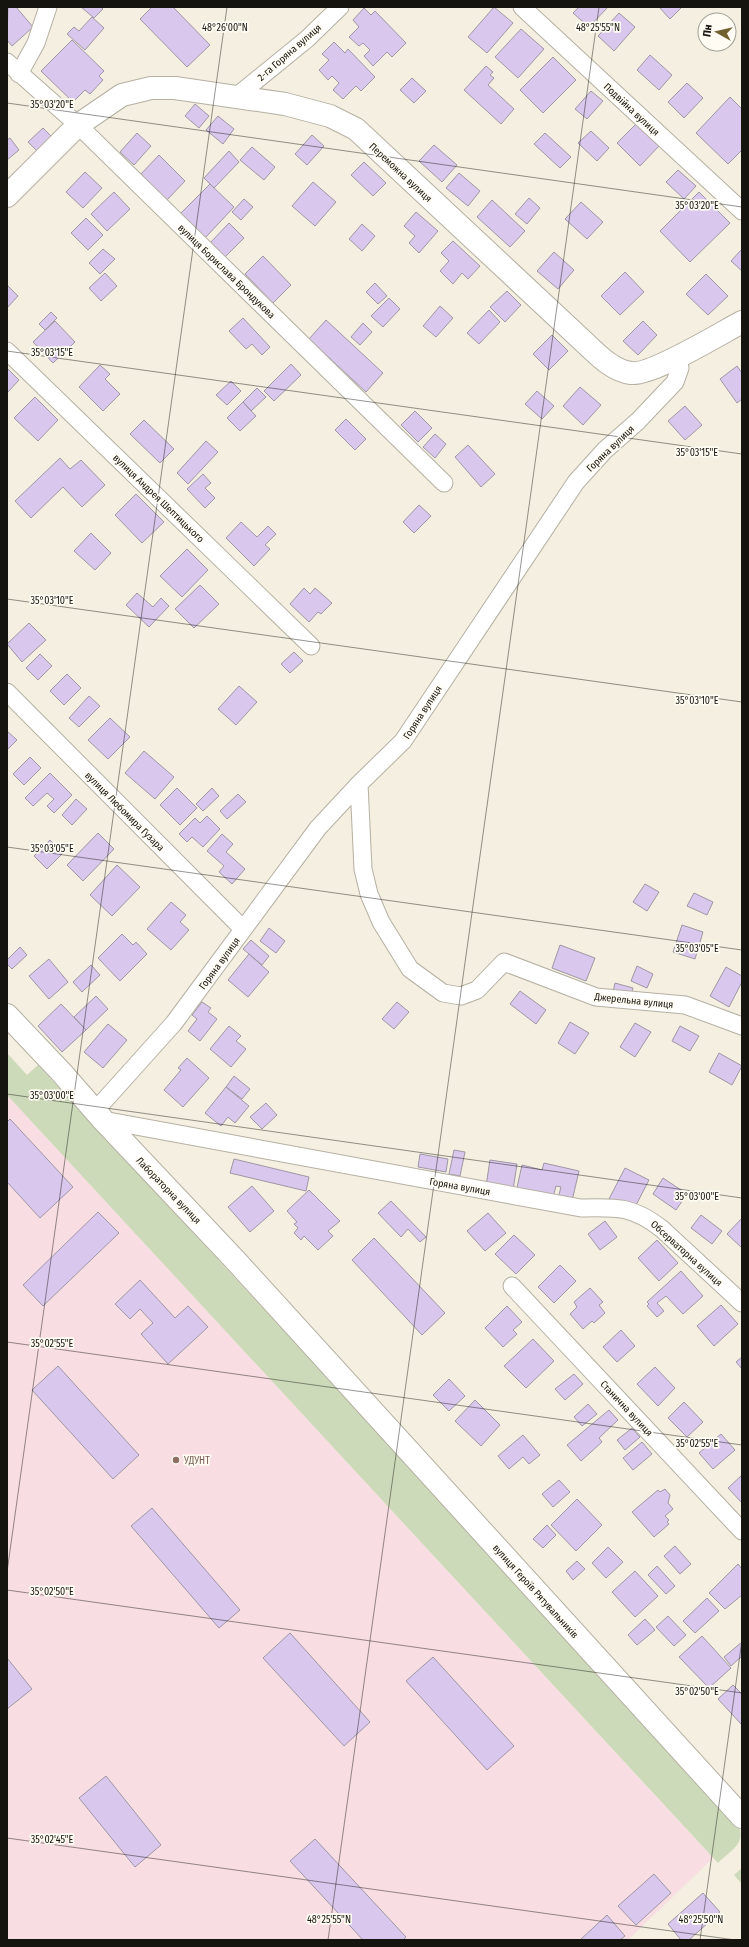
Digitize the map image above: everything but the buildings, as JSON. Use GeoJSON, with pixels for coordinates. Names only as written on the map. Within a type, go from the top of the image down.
{"type":"FeatureCollection","features":[{"type":"Feature","properties":{"kind":"main road","name":"Переможна вулиця"},"geometry":{"type":"LineString","coordinates":[[7,196],[78,125],[122,95],[151,88],[176,88],[285,104],[330,116],[356,129],[583,341],[617,369],[631,373],[643,372],[676,357]]}},
{"type":"Feature","properties":{"kind":"main road"},"geometry":{"type":"LineString","coordinates":[[676,357],[742,322]]}},
{"type":"Feature","properties":{"kind":"main road","name":"Лабораторна вулиця"},"geometry":{"type":"LineString","coordinates":[[7,1015],[99,1116],[236,1261],[330,1366]]}},
{"type":"Feature","properties":{"kind":"main road","name":"вулиця Героїв Рятувальників"},"geometry":{"type":"LineString","coordinates":[[330,1366],[742,1817]]}},
{"type":"Feature","properties":{"kind":"street"},"geometry":{"type":"LineString","coordinates":[[13,68],[36,43],[48,7]]}},
{"type":"Feature","properties":{"kind":"street","name":"2-га Горяна вулиця"},"geometry":{"type":"LineString","coordinates":[[237,96],[307,39],[340,7]]}},
{"type":"Feature","properties":{"kind":"street","name":"Подвійна вулиця"},"geometry":{"type":"LineString","coordinates":[[522,7],[742,211]]}},
{"type":"Feature","properties":{"kind":"street","name":"вулиця Борислава Брондукова"},"geometry":{"type":"LineString","coordinates":[[13,68],[78,125],[444,482]]}},
{"type":"Feature","properties":{"kind":"street","name":"вулиця Андрея Шептицького"},"geometry":{"type":"LineString","coordinates":[[7,351],[311,646]]}},
{"type":"Feature","properties":{"kind":"street","name":"Горяна вулиця"},"geometry":{"type":"LineString","coordinates":[[581,1208],[99,1116],[174,1023],[318,828],[359,784],[403,741],[576,482],[605,450],[638,421],[675,382],[680,368],[676,357]]}},
{"type":"Feature","properties":{"kind":"street","name":"вулиця Любомира Гузара"},"geometry":{"type":"LineString","coordinates":[[7,692],[243,929]]}},
{"type":"Feature","properties":{"kind":"street","name":"Джерельна вулиця"},"geometry":{"type":"LineString","coordinates":[[359,784],[363,868],[369,894],[381,922],[410,969],[443,993],[461,996],[477,990],[504,962],[596,997],[685,1005],[742,1026]]}},
{"type":"Feature","properties":{"kind":"street","name":"Обсерваторна вулиця"},"geometry":{"type":"LineString","coordinates":[[581,1208],[613,1207],[631,1210],[647,1217],[742,1303]]}},
{"type":"Feature","properties":{"kind":"street","name":"Станична вулиця"},"geometry":{"type":"LineString","coordinates":[[512,1286],[742,1531]]}},
{"type":"Feature","properties":{"kind":"shaded area","name":"УДУНТ"},"geometry":{"type":"Polygon","coordinates":[[[7,1095],[713,1858],[628,1940],[7,1940],[7,1095]]]}},
{"type":"Feature","properties":{"kind":"green space"},"geometry":{"type":"Polygon","coordinates":[[[7,1053],[27,1075],[38,1065],[737,1821],[740,1829],[740,1840],[734,1849],[718,1863],[7,1095],[7,1053]]]}},
{"type":"Feature","properties":{"kind":"green space"},"geometry":{"type":"Polygon","coordinates":[[[742,1868],[742,1884],[734,1875],[742,1868]]]}},
{"type":"Feature","properties":{"kind":"place","name":"УДУНТ"},"geometry":{"type":"Point","coordinates":[176,1460]}}]}
